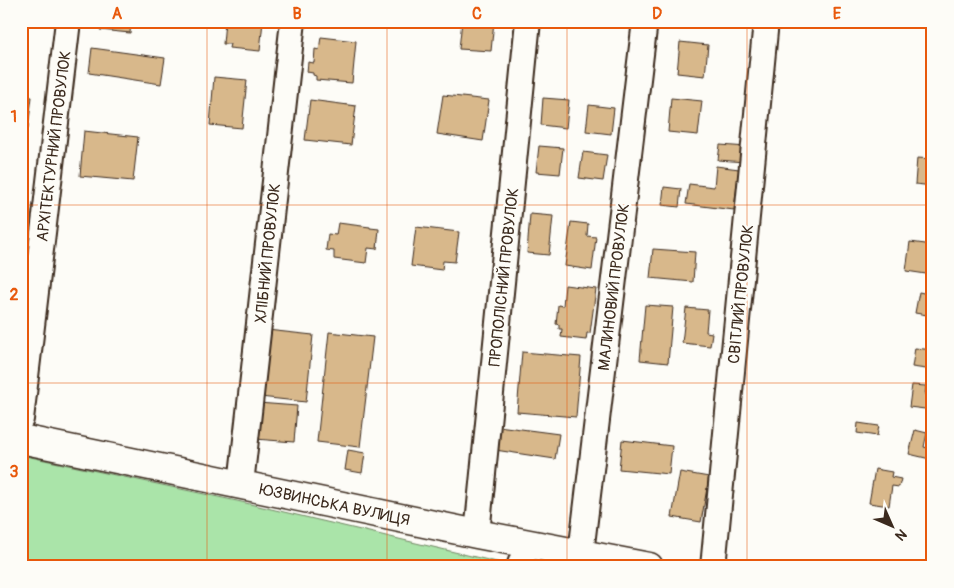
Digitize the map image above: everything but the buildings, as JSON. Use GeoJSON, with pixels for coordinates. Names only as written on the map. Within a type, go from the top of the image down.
{"type":"FeatureCollection","features":[{"type":"Feature","properties":{"kind":"main road","name":"ЮЗВИНСЬКА ВУЛИЦЯ"},"geometry":{"type":"LineString","coordinates":[[21,439],[477,534],[523,555],[581,553],[649,567]]}},
{"type":"Feature","properties":{"kind":"street","name":"АРХІТЕКТУРНИЙ ПРОВУЛОК"},"geometry":{"type":"LineString","coordinates":[[21,419],[68,21]]}},
{"type":"Feature","properties":{"kind":"street","name":"ХЛІБНИЙ ПРОВУЛОК"},"geometry":{"type":"LineString","coordinates":[[240,484],[293,21]]}},
{"type":"Feature","properties":{"kind":"street","name":"ПРОПОЛІСНИЙ ПРОВУЛОК"},"geometry":{"type":"LineString","coordinates":[[477,534],[528,21]]}},
{"type":"Feature","properties":{"kind":"street","name":"МАЛИНОВИЙ ПРОВУЛОК"},"geometry":{"type":"LineString","coordinates":[[581,553],[645,21]]}},
{"type":"Feature","properties":{"kind":"street","name":"СВІТЛИЙ ПРОВУЛОК"},"geometry":{"type":"LineString","coordinates":[[713,567],[766,21]]}},
{"type":"Feature","properties":{"kind":"green space"},"geometry":{"type":"Polygon","coordinates":[[[21,455],[237,501],[518,567],[21,567],[21,455]]]}}]}
